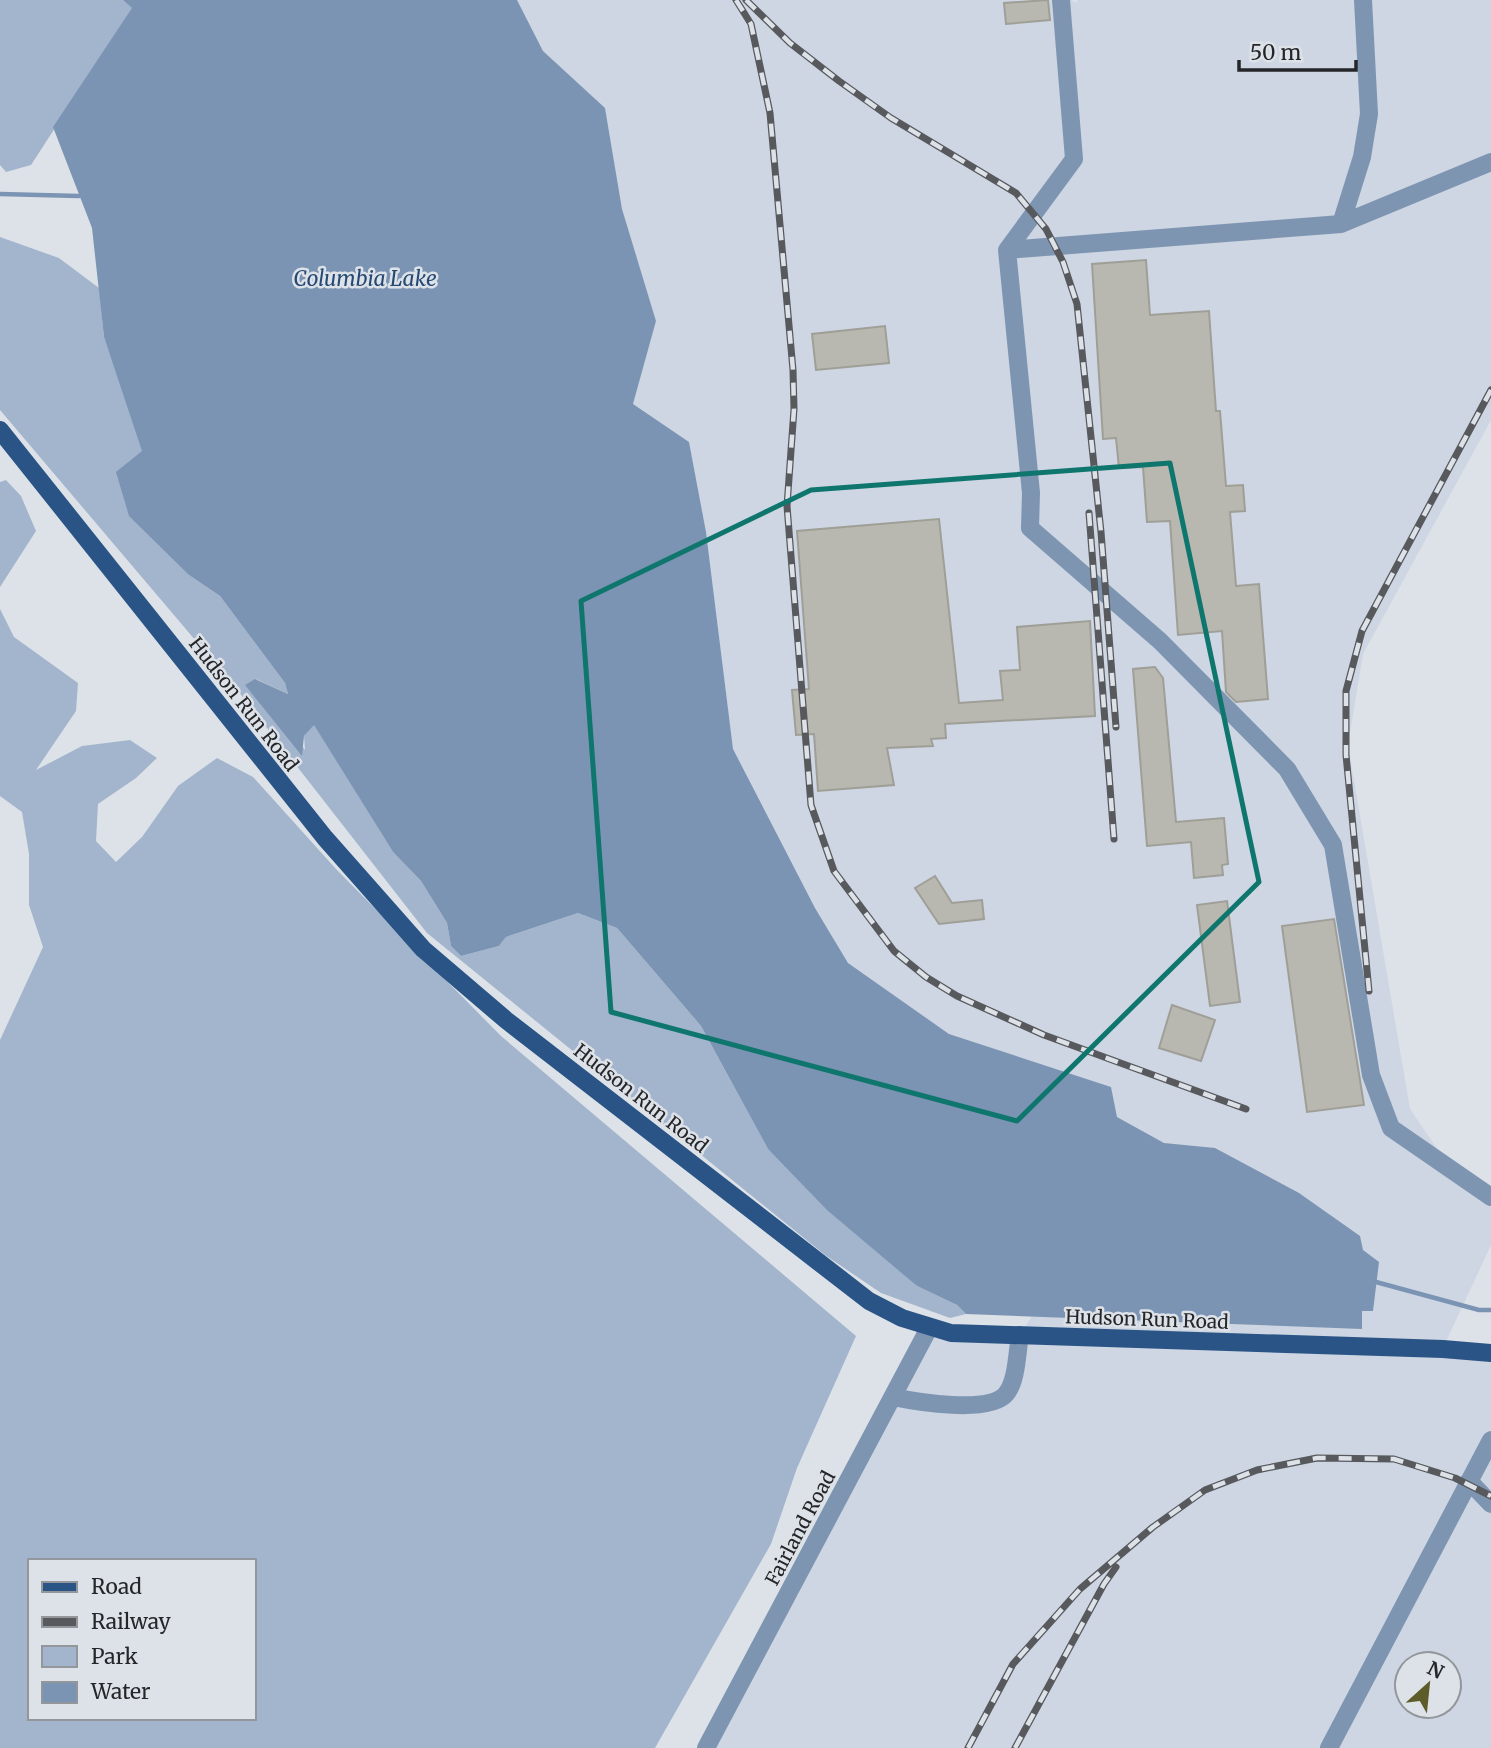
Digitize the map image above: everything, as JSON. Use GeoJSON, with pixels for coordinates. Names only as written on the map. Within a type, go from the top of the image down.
{"type":"FeatureCollection","features":[{"type":"Feature","properties":{"kind":"main road","name":"Hudson Run Road"},"geometry":{"type":"LineString","coordinates":[[0,430],[324,838],[423,949],[506,1020],[869,1301],[929,1328],[951,1333],[1443,1349],[1491,1353]]}},
{"type":"Feature","properties":{"kind":"street"},"geometry":{"type":"LineString","coordinates":[[1061,0],[1074,159],[1007,250],[1031,493],[1030,528],[1160,641],[1287,769],[1333,845],[1371,1074],[1391,1128],[1491,1197]]}},
{"type":"Feature","properties":{"kind":"street"},"geometry":{"type":"LineString","coordinates":[[1340,225],[1362,157],[1369,114],[1363,0]]}},
{"type":"Feature","properties":{"kind":"street"},"geometry":{"type":"LineString","coordinates":[[1007,250],[1340,225],[1491,162]]}},
{"type":"Feature","properties":{"kind":"street","name":"Fairland Road"},"geometry":{"type":"LineString","coordinates":[[713,1746],[929,1328]]}},
{"type":"Feature","properties":{"kind":"street"},"geometry":{"type":"LineString","coordinates":[[893,1397],[941,1404],[995,1401],[1005,1396],[1011,1386],[1020,1335]]}},
{"type":"Feature","properties":{"kind":"street"},"geometry":{"type":"LineString","coordinates":[[1329,1748],[1491,1440]]}},
{"type":"Feature","properties":{"kind":"street"},"geometry":{"type":"LineString","coordinates":[[1469,1481],[1491,1504]]}},
{"type":"Feature","properties":{"kind":"highlighted area"},"geometry":{"type":"Polygon","coordinates":[[[1170,463],[1259,882],[1017,1121],[611,1012],[581,601],[811,490],[1170,463]]]}},
{"type":"Feature","properties":{"kind":"shaded area"},"geometry":{"type":"Polygon","coordinates":[[[517,0],[1071,0],[1077,3],[1077,0],[1491,0],[1491,420],[1363,654],[1348,745],[1410,1109],[1453,1172],[1491,1195],[1491,1245],[1443,1348],[1491,1354],[1491,1748],[706,1748],[929,1328],[1020,1335],[1146,1133],[1117,1117],[1110,1087],[949,1034],[848,963],[815,908],[733,749],[706,532],[689,442],[633,404],[656,321],[622,209],[605,108],[543,51],[517,0]]]}},
{"type":"Feature","properties":{"kind":"green space"},"geometry":{"type":"Polygon","coordinates":[[[0,0],[123,0],[133,8],[31,165],[6,172],[0,165],[0,0]]]}},
{"type":"Feature","properties":{"kind":"green space"},"geometry":{"type":"Polygon","coordinates":[[[0,237],[59,258],[99,288],[104,337],[189,575],[220,596],[285,683],[288,694],[256,679],[305,750],[304,736],[314,724],[393,852],[421,881],[447,923],[451,946],[461,956],[499,946],[506,937],[578,913],[617,928],[701,1026],[768,1149],[917,1286],[957,1305],[966,1314],[950,1318],[881,1293],[825,1255],[427,933],[235,687],[0,410],[0,237]]]}},
{"type":"Feature","properties":{"kind":"green space"},"geometry":{"type":"Polygon","coordinates":[[[6,480],[21,496],[36,531],[0,587],[0,482],[6,480]]]}},
{"type":"Feature","properties":{"kind":"green space"},"geometry":{"type":"Polygon","coordinates":[[[0,609],[14,637],[78,683],[76,711],[36,770],[82,746],[130,740],[157,758],[136,778],[98,804],[96,841],[116,862],[142,837],[178,786],[217,758],[253,777],[336,869],[501,1036],[856,1336],[797,1468],[771,1544],[655,1748],[0,1748],[0,1040],[43,947],[29,905],[29,854],[22,812],[0,796],[0,609]]]}},
{"type":"Feature","properties":{"kind":"water","name":"Columbia Lake"},"geometry":{"type":"Polygon","coordinates":[[[123,0],[517,0],[543,51],[605,108],[622,209],[656,321],[633,404],[689,442],[706,532],[733,749],[815,908],[848,963],[949,1034],[1111,1087],[1117,1117],[1164,1143],[1215,1148],[1299,1193],[1360,1236],[1363,1250],[1379,1262],[1373,1311],[1362,1311],[1362,1329],[966,1314],[957,1305],[917,1286],[827,1210],[768,1149],[701,1026],[617,928],[578,913],[506,937],[499,946],[461,956],[451,946],[447,923],[421,881],[393,852],[314,725],[304,736],[302,756],[245,685],[255,679],[288,694],[285,683],[220,596],[189,575],[129,516],[116,472],[142,451],[104,337],[92,228],[53,127],[132,8],[123,0]]]}},
{"type":"Feature","properties":{"kind":"building"},"geometry":{"type":"Polygon","coordinates":[[[1048,0],[1050,20],[1006,24],[1004,3],[1048,0]]]}},
{"type":"Feature","properties":{"kind":"building"},"geometry":{"type":"Polygon","coordinates":[[[1146,260],[1150,315],[1209,311],[1216,411],[1220,411],[1226,486],[1243,485],[1245,511],[1230,512],[1236,586],[1259,584],[1268,699],[1236,702],[1226,692],[1222,631],[1178,635],[1170,521],[1147,522],[1143,467],[1119,468],[1116,438],[1103,439],[1092,264],[1146,260]]]}},
{"type":"Feature","properties":{"kind":"building"},"geometry":{"type":"Polygon","coordinates":[[[885,326],[889,363],[816,370],[812,334],[885,326]]]}},
{"type":"Feature","properties":{"kind":"building"},"geometry":{"type":"Polygon","coordinates":[[[939,519],[959,703],[1003,700],[1000,671],[1020,670],[1017,627],[1090,621],[1095,716],[945,724],[946,738],[931,739],[933,746],[887,748],[894,785],[818,791],[814,734],[796,735],[792,690],[809,689],[797,531],[939,519]]]}},
{"type":"Feature","properties":{"kind":"building"},"geometry":{"type":"Polygon","coordinates":[[[1155,667],[1163,678],[1176,822],[1224,818],[1228,864],[1222,865],[1223,875],[1194,878],[1191,842],[1147,846],[1133,669],[1155,667]]]}},
{"type":"Feature","properties":{"kind":"building"},"geometry":{"type":"Polygon","coordinates":[[[935,876],[952,903],[982,900],[984,919],[939,924],[915,888],[935,876]]]}},
{"type":"Feature","properties":{"kind":"building"},"geometry":{"type":"Polygon","coordinates":[[[1227,901],[1240,1002],[1210,1006],[1197,905],[1227,901]]]}},
{"type":"Feature","properties":{"kind":"building"},"geometry":{"type":"Polygon","coordinates":[[[1334,919],[1364,1105],[1307,1112],[1282,926],[1334,919]]]}},
{"type":"Feature","properties":{"kind":"building"},"geometry":{"type":"Polygon","coordinates":[[[1172,1005],[1215,1020],[1201,1061],[1159,1048],[1172,1005]]]}},
{"type":"Feature","properties":{"kind":"waterway"},"geometry":{"type":"LineString","coordinates":[[0,194],[79,196]]}},
{"type":"Feature","properties":{"kind":"waterway"},"geometry":{"type":"LineString","coordinates":[[1376,1282],[1479,1310],[1491,1310]]}},
{"type":"Feature","properties":{"kind":"railway"},"geometry":{"type":"LineString","coordinates":[[736,0],[751,24],[770,113],[793,370],[794,409],[787,506],[811,805],[834,871],[894,951],[926,977],[957,996],[1044,1035],[1246,1109]]}},
{"type":"Feature","properties":{"kind":"railway"},"geometry":{"type":"LineString","coordinates":[[746,0],[790,43],[839,81],[891,118],[1016,193],[1046,229],[1063,262],[1077,304],[1101,532],[1116,727]]}},
{"type":"Feature","properties":{"kind":"railway"},"geometry":{"type":"LineString","coordinates":[[1369,991],[1346,755],[1346,691],[1362,631],[1491,390]]}},
{"type":"Feature","properties":{"kind":"railway"},"geometry":{"type":"LineString","coordinates":[[1089,513],[1114,839]]}},
{"type":"Feature","properties":{"kind":"railway"},"geometry":{"type":"LineString","coordinates":[[968,1748],[1013,1664],[1080,1589],[1153,1527],[1205,1490],[1257,1470],[1317,1458],[1394,1459],[1455,1478],[1491,1496]]}},
{"type":"Feature","properties":{"kind":"railway"},"geometry":{"type":"LineString","coordinates":[[1015,1748],[1104,1584],[1116,1567]]}}]}
